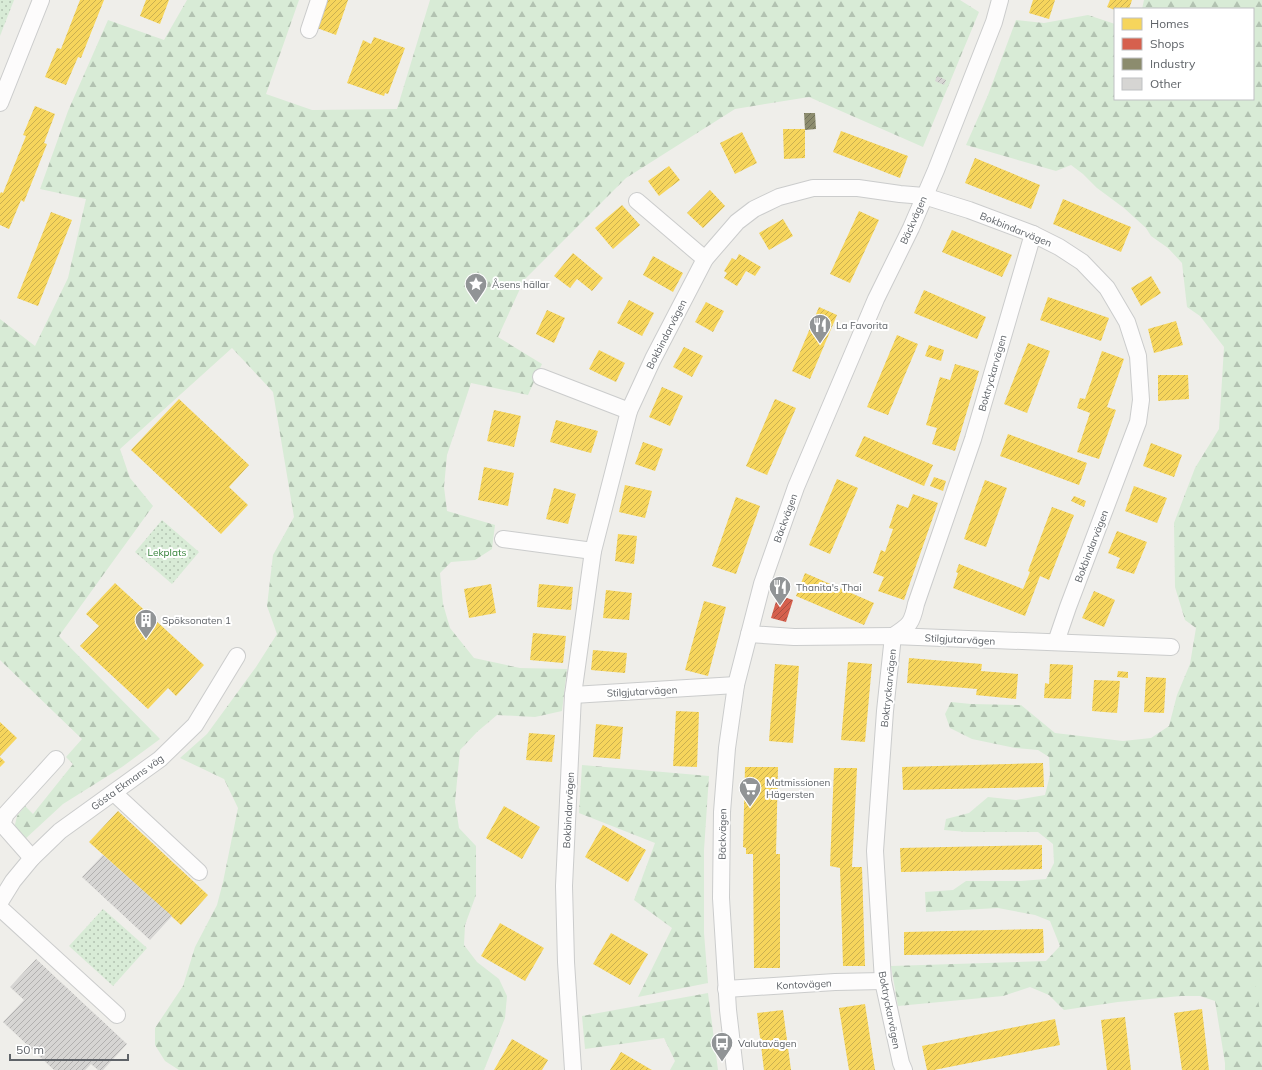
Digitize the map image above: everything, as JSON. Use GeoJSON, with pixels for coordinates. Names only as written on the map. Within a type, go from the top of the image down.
{"type":"FeatureCollection","features":[{"type":"Feature","properties":{"kind":"street"},"geometry":{"type":"LineString","coordinates":[[0,103],[41,0]]}},
{"type":"Feature","properties":{"kind":"street"},"geometry":{"type":"LineString","coordinates":[[309,30],[319,0]]}},
{"type":"Feature","properties":{"kind":"street","name":"Bäckvägen"},"geometry":{"type":"LineString","coordinates":[[735,1070],[726,989],[721,898],[722,812],[727,748],[736,685],[762,584],[796,487],[876,299],[911,228],[947,142],[994,22],[1000,0]]}},
{"type":"Feature","properties":{"kind":"street","name":"Bokbindarvägen"},"geometry":{"type":"LineString","coordinates":[[573,1070],[566,962],[564,886],[573,695],[593,551],[629,410],[653,359],[705,259],[737,222],[754,209],[779,197],[813,188],[851,187],[924,196],[969,210],[1033,234],[1059,247],[1082,262],[1107,288],[1127,322],[1138,356],[1141,400],[1138,422],[1056,642]]}},
{"type":"Feature","properties":{"kind":"street"},"geometry":{"type":"LineString","coordinates":[[637,201],[705,259]]}},
{"type":"Feature","properties":{"kind":"street","name":"Boktryckarvägen"},"geometry":{"type":"LineString","coordinates":[[904,1070],[901,1063],[883,981],[875,851],[884,719],[894,636],[907,626],[913,619],[916,604],[973,439],[1033,234]]}},
{"type":"Feature","properties":{"kind":"street"},"geometry":{"type":"LineString","coordinates":[[541,377],[629,410]]}},
{"type":"Feature","properties":{"kind":"street"},"geometry":{"type":"LineString","coordinates":[[503,540],[593,551]]}},
{"type":"Feature","properties":{"kind":"street","name":"Stilgjutarvägen"},"geometry":{"type":"LineString","coordinates":[[749,634],[794,637],[894,636],[1010,642],[1056,642],[1171,647]]}},
{"type":"Feature","properties":{"kind":"street","name":"Gösta Ekmans väg"},"geometry":{"type":"LineString","coordinates":[[0,902],[13,880],[32,858],[60,831],[160,759],[195,725],[237,656]]}},
{"type":"Feature","properties":{"kind":"street","name":"Stilgjutarvägen"},"geometry":{"type":"LineString","coordinates":[[573,695],[736,685]]}},
{"type":"Feature","properties":{"kind":"street"},"geometry":{"type":"LineString","coordinates":[[32,858],[2,824],[6,814],[56,759]]}},
{"type":"Feature","properties":{"kind":"street"},"geometry":{"type":"LineString","coordinates":[[114,793],[199,872]]}},
{"type":"Feature","properties":{"kind":"street"},"geometry":{"type":"LineString","coordinates":[[0,908],[117,1015]]}},
{"type":"Feature","properties":{"kind":"street","name":"Kontovägen"},"geometry":{"type":"LineString","coordinates":[[726,989],[834,982],[883,981]]}},
{"type":"Feature","properties":{"kind":"green space"},"geometry":{"type":"Polygon","coordinates":[[[0,0],[14,0],[0,36],[0,0]]]}},
{"type":"Feature","properties":{"kind":"green space"},"geometry":{"type":"Polygon","coordinates":[[[187,0],[299,0],[266,94],[312,110],[397,109],[430,0],[960,0],[979,12],[923,147],[809,97],[735,109],[626,178],[524,280],[498,337],[542,364],[528,395],[471,383],[447,455],[444,487],[447,511],[495,525],[492,549],[475,560],[451,562],[440,573],[443,604],[450,628],[474,658],[520,668],[567,669],[562,711],[535,717],[497,715],[477,732],[460,750],[455,802],[459,828],[476,846],[476,895],[465,925],[464,945],[477,962],[499,979],[507,996],[505,1018],[484,1070],[179,1070],[165,1061],[155,1045],[155,1028],[183,986],[195,947],[217,905],[238,808],[224,779],[180,758],[207,734],[256,667],[277,634],[267,606],[273,555],[294,517],[273,392],[232,348],[120,449],[130,478],[153,506],[59,636],[160,739],[122,767],[63,804],[24,840],[14,829],[17,816],[25,806],[33,814],[73,764],[66,757],[82,739],[0,660],[0,319],[35,346],[68,278],[86,199],[40,189],[68,111],[108,20],[164,40],[187,0]]]}},
{"type":"Feature","properties":{"kind":"green space"},"geometry":{"type":"Polygon","coordinates":[[[1144,0],[1262,0],[1262,1070],[1225,1070],[1215,1001],[1200,996],[1181,996],[1118,1002],[1064,1010],[1049,995],[1030,987],[1003,996],[898,1006],[891,966],[1046,961],[1060,946],[1050,921],[1035,915],[998,908],[926,912],[925,892],[953,890],[966,881],[1021,881],[1046,879],[1054,863],[1053,844],[1038,832],[967,832],[944,830],[946,819],[969,813],[988,797],[1016,800],[1045,795],[1050,775],[1049,757],[1038,750],[1015,748],[972,739],[950,728],[945,714],[951,702],[1021,705],[1055,733],[1123,741],[1151,738],[1169,726],[1177,695],[1190,664],[1196,628],[1185,620],[1175,587],[1174,523],[1195,468],[1219,429],[1224,347],[1200,316],[1187,307],[1182,263],[1168,248],[1151,236],[1146,228],[1124,208],[1097,188],[1083,174],[1071,165],[1056,171],[966,145],[988,95],[1016,20],[1044,23],[1088,15],[1114,24],[1114,100],[1254,100],[1254,8],[1142,8],[1144,0]]]}},
{"type":"Feature","properties":{"kind":"green space","name":"Lekplats"},"geometry":{"type":"Polygon","coordinates":[[[162,520],[199,552],[172,584],[135,552],[162,520]]]}},
{"type":"Feature","properties":{"kind":"green space"},"geometry":{"type":"Polygon","coordinates":[[[582,765],[709,776],[704,850],[704,933],[708,983],[638,997],[672,928],[634,900],[655,843],[579,813],[582,765]]]}},
{"type":"Feature","properties":{"kind":"green space"},"geometry":{"type":"Polygon","coordinates":[[[103,909],[147,948],[113,986],[69,946],[103,909]]]}},
{"type":"Feature","properties":{"kind":"green space"},"geometry":{"type":"Polygon","coordinates":[[[1262,979],[1262,1025],[1255,980],[1262,979]]]}},
{"type":"Feature","properties":{"kind":"green space"},"geometry":{"type":"Polygon","coordinates":[[[708,993],[718,1070],[670,1070],[675,1061],[664,1038],[585,1049],[582,1016],[708,993]]]}},
{"type":"Feature","properties":{"kind":"building: Homes"},"geometry":{"type":"Polygon","coordinates":[[[80,0],[104,0],[81,58],[78,57],[66,85],[45,77],[57,48],[61,49],[80,0]]]}},
{"type":"Feature","properties":{"kind":"building: Homes"},"geometry":{"type":"Polygon","coordinates":[[[146,0],[169,0],[160,24],[140,16],[146,0]]]}},
{"type":"Feature","properties":{"kind":"building: Homes"},"geometry":{"type":"Polygon","coordinates":[[[326,0],[348,0],[336,35],[317,28],[326,0]]]}},
{"type":"Feature","properties":{"kind":"building: Homes"},"geometry":{"type":"Polygon","coordinates":[[[1033,0],[1055,0],[1049,19],[1029,13],[1033,0]]]}},
{"type":"Feature","properties":{"kind":"building: Homes"},"geometry":{"type":"Polygon","coordinates":[[[1110,0],[1132,0],[1129,8],[1114,8],[1114,10],[1107,7],[1110,0]]]}},
{"type":"Feature","properties":{"kind":"building: Homes"},"geometry":{"type":"Polygon","coordinates":[[[374,37],[405,48],[388,94],[385,93],[384,96],[347,83],[363,40],[371,44],[374,37]]]}},
{"type":"Feature","properties":{"kind":"building: Homes"},"geometry":{"type":"Polygon","coordinates":[[[35,106],[55,114],[44,143],[47,144],[24,202],[21,200],[9,229],[0,225],[0,194],[1,192],[3,193],[26,136],[23,135],[35,106]]]}},
{"type":"Feature","properties":{"kind":"building: Homes"},"geometry":{"type":"Polygon","coordinates":[[[783,129],[805,129],[805,158],[784,159],[783,129]]]}},
{"type":"Feature","properties":{"kind":"building: Homes"},"geometry":{"type":"Polygon","coordinates":[[[841,131],[908,156],[900,178],[833,152],[841,131]]]}},
{"type":"Feature","properties":{"kind":"building: Homes"},"geometry":{"type":"Polygon","coordinates":[[[742,132],[757,163],[735,174],[720,143],[742,132]]]}},
{"type":"Feature","properties":{"kind":"building: Homes"},"geometry":{"type":"Polygon","coordinates":[[[975,158],[1040,185],[1031,209],[965,183],[975,158]]]}},
{"type":"Feature","properties":{"kind":"building: Homes"},"geometry":{"type":"Polygon","coordinates":[[[669,166],[680,180],[659,196],[648,181],[669,166]]]}},
{"type":"Feature","properties":{"kind":"building: Homes"},"geometry":{"type":"Polygon","coordinates":[[[710,190],[725,206],[703,228],[687,213],[710,190]]]}},
{"type":"Feature","properties":{"kind":"building: Homes"},"geometry":{"type":"Polygon","coordinates":[[[1063,199],[1131,227],[1121,252],[1053,224],[1063,199]]]}},
{"type":"Feature","properties":{"kind":"building: Homes"},"geometry":{"type":"Polygon","coordinates":[[[622,205],[640,225],[613,249],[595,228],[622,205]]]}},
{"type":"Feature","properties":{"kind":"building: Homes"},"geometry":{"type":"Polygon","coordinates":[[[859,211],[879,220],[850,283],[830,274],[859,211]]]}},
{"type":"Feature","properties":{"kind":"building: Homes"},"geometry":{"type":"Polygon","coordinates":[[[51,212],[72,220],[38,306],[17,298],[51,212]]]}},
{"type":"Feature","properties":{"kind":"building: Homes"},"geometry":{"type":"Polygon","coordinates":[[[783,219],[793,236],[769,250],[759,233],[783,219]]]}},
{"type":"Feature","properties":{"kind":"building: Homes"},"geometry":{"type":"Polygon","coordinates":[[[952,230],[1012,255],[1002,277],[942,252],[952,230]]]}},
{"type":"Feature","properties":{"kind":"building: Homes"},"geometry":{"type":"Polygon","coordinates":[[[573,253],[603,278],[592,291],[577,279],[570,288],[554,276],[573,253]]]}},
{"type":"Feature","properties":{"kind":"building: Homes"},"geometry":{"type":"Polygon","coordinates":[[[739,254],[761,267],[755,276],[746,271],[737,286],[724,278],[727,273],[724,271],[732,258],[736,260],[739,254]]]}},
{"type":"Feature","properties":{"kind":"building: Homes"},"geometry":{"type":"Polygon","coordinates":[[[653,256],[683,273],[673,292],[643,275],[653,256]]]}},
{"type":"Feature","properties":{"kind":"building: Homes"},"geometry":{"type":"Polygon","coordinates":[[[1151,276],[1161,293],[1141,306],[1131,288],[1151,276]]]}},
{"type":"Feature","properties":{"kind":"building: Homes"},"geometry":{"type":"Polygon","coordinates":[[[924,290],[986,317],[977,339],[914,313],[924,290]]]}},
{"type":"Feature","properties":{"kind":"building: Homes"},"geometry":{"type":"Polygon","coordinates":[[[1048,297],[1109,318],[1101,341],[1040,320],[1048,297]]]}},
{"type":"Feature","properties":{"kind":"building: Homes"},"geometry":{"type":"Polygon","coordinates":[[[629,300],[654,313],[642,336],[617,323],[629,300]]]}},
{"type":"Feature","properties":{"kind":"building: Homes"},"geometry":{"type":"Polygon","coordinates":[[[706,302],[724,311],[713,332],[695,322],[706,302]]]}},
{"type":"Feature","properties":{"kind":"building: Homes"},"geometry":{"type":"Polygon","coordinates":[[[819,307],[837,315],[810,379],[792,371],[819,307]]]}},
{"type":"Feature","properties":{"kind":"building: Homes"},"geometry":{"type":"Polygon","coordinates":[[[547,310],[565,318],[554,343],[536,334],[547,310]]]}},
{"type":"Feature","properties":{"kind":"building: Homes"},"geometry":{"type":"Polygon","coordinates":[[[1176,321],[1183,345],[1154,353],[1148,329],[1176,321]]]}},
{"type":"Feature","properties":{"kind":"building: Homes"},"geometry":{"type":"Polygon","coordinates":[[[897,335],[918,344],[888,415],[867,407],[897,335]]]}},
{"type":"Feature","properties":{"kind":"building: Homes"},"geometry":{"type":"Polygon","coordinates":[[[1028,343],[1050,351],[1027,413],[1004,404],[1028,343]]]}},
{"type":"Feature","properties":{"kind":"building: Homes"},"geometry":{"type":"Polygon","coordinates":[[[929,345],[944,350],[941,361],[925,356],[929,345]]]}},
{"type":"Feature","properties":{"kind":"building: Homes"},"geometry":{"type":"Polygon","coordinates":[[[684,347],[703,356],[692,377],[673,367],[684,347]]]}},
{"type":"Feature","properties":{"kind":"building: Homes"},"geometry":{"type":"Polygon","coordinates":[[[599,350],[625,363],[616,382],[589,369],[599,350]]]}},
{"type":"Feature","properties":{"kind":"building: Homes"},"geometry":{"type":"Polygon","coordinates":[[[1102,351],[1124,359],[1107,407],[1116,410],[1099,459],[1077,452],[1090,413],[1077,408],[1080,398],[1085,399],[1102,351]]]}},
{"type":"Feature","properties":{"kind":"building: Homes"},"geometry":{"type":"Polygon","coordinates":[[[955,364],[979,371],[955,451],[932,444],[937,428],[926,425],[940,377],[950,380],[955,364]]]}},
{"type":"Feature","properties":{"kind":"building: Homes"},"geometry":{"type":"Polygon","coordinates":[[[1158,375],[1188,375],[1189,399],[1158,401],[1158,375]]]}},
{"type":"Feature","properties":{"kind":"building: Homes"},"geometry":{"type":"Polygon","coordinates":[[[662,387],[683,396],[670,426],[649,417],[662,387]]]}},
{"type":"Feature","properties":{"kind":"building: Homes"},"geometry":{"type":"Polygon","coordinates":[[[179,399],[249,465],[229,487],[248,505],[221,534],[131,450],[179,399]]]}},
{"type":"Feature","properties":{"kind":"building: Homes"},"geometry":{"type":"Polygon","coordinates":[[[775,399],[796,408],[767,475],[746,466],[775,399]]]}},
{"type":"Feature","properties":{"kind":"building: Homes"},"geometry":{"type":"Polygon","coordinates":[[[494,410],[521,416],[514,447],[487,441],[494,410]]]}},
{"type":"Feature","properties":{"kind":"building: Homes"},"geometry":{"type":"Polygon","coordinates":[[[556,420],[598,431],[591,453],[550,442],[556,420]]]}},
{"type":"Feature","properties":{"kind":"building: Homes"},"geometry":{"type":"Polygon","coordinates":[[[1008,434],[1087,463],[1079,485],[1000,456],[1008,434]]]}},
{"type":"Feature","properties":{"kind":"building: Homes"},"geometry":{"type":"Polygon","coordinates":[[[864,436],[933,465],[924,486],[855,456],[864,436]]]}},
{"type":"Feature","properties":{"kind":"building: Homes"},"geometry":{"type":"Polygon","coordinates":[[[643,442],[663,449],[655,471],[635,464],[643,442]]]}},
{"type":"Feature","properties":{"kind":"building: Homes"},"geometry":{"type":"Polygon","coordinates":[[[1151,443],[1182,455],[1174,477],[1143,466],[1151,443]]]}},
{"type":"Feature","properties":{"kind":"building: Homes"},"geometry":{"type":"Polygon","coordinates":[[[484,467],[514,473],[508,506],[478,500],[484,467]]]}},
{"type":"Feature","properties":{"kind":"building: Homes"},"geometry":{"type":"Polygon","coordinates":[[[934,477],[946,481],[943,491],[930,486],[934,477]]]}},
{"type":"Feature","properties":{"kind":"building: Homes"},"geometry":{"type":"Polygon","coordinates":[[[837,479],[858,488],[830,554],[809,545],[837,479]]]}},
{"type":"Feature","properties":{"kind":"building: Homes"},"geometry":{"type":"Polygon","coordinates":[[[985,480],[1007,488],[986,547],[964,539],[985,480]]]}},
{"type":"Feature","properties":{"kind":"building: Homes"},"geometry":{"type":"Polygon","coordinates":[[[625,485],[652,491],[645,518],[619,512],[625,485]]]}},
{"type":"Feature","properties":{"kind":"building: Homes"},"geometry":{"type":"Polygon","coordinates":[[[1134,486],[1167,498],[1157,523],[1125,511],[1134,486]]]}},
{"type":"Feature","properties":{"kind":"building: Homes"},"geometry":{"type":"Polygon","coordinates":[[[554,488],[576,494],[568,524],[546,519],[554,488]]]}},
{"type":"Feature","properties":{"kind":"building: Homes"},"geometry":{"type":"Polygon","coordinates":[[[913,494],[938,503],[904,600],[878,591],[884,577],[873,573],[881,550],[885,552],[893,529],[889,528],[897,504],[908,508],[913,494]]]}},
{"type":"Feature","properties":{"kind":"building: Homes"},"geometry":{"type":"Polygon","coordinates":[[[1074,496],[1086,501],[1084,507],[1071,501],[1074,496]]]}},
{"type":"Feature","properties":{"kind":"building: Homes"},"geometry":{"type":"Polygon","coordinates":[[[736,497],[760,506],[736,574],[712,566],[736,497]]]}},
{"type":"Feature","properties":{"kind":"building: Homes"},"geometry":{"type":"Polygon","coordinates":[[[1052,507],[1074,515],[1049,580],[1040,576],[1025,616],[953,588],[958,573],[956,572],[959,564],[1023,589],[1030,572],[1028,571],[1052,507]]]}},
{"type":"Feature","properties":{"kind":"building: Homes"},"geometry":{"type":"Polygon","coordinates":[[[1117,531],[1147,542],[1134,574],[1116,568],[1120,558],[1108,553],[1117,531]]]}},
{"type":"Feature","properties":{"kind":"building: Homes"},"geometry":{"type":"Polygon","coordinates":[[[618,534],[637,536],[634,564],[615,561],[618,534]]]}},
{"type":"Feature","properties":{"kind":"building: Homes"},"geometry":{"type":"Polygon","coordinates":[[[805,573],[874,603],[864,625],[796,596],[805,573]]]}},
{"type":"Feature","properties":{"kind":"building: Homes","name":"Spöksonaten 1"},"geometry":{"type":"Polygon","coordinates":[[[115,583],[204,665],[176,696],[168,688],[148,709],[80,646],[99,626],[86,614],[115,583]]]}},
{"type":"Feature","properties":{"kind":"building: Homes"},"geometry":{"type":"Polygon","coordinates":[[[491,584],[496,613],[469,618],[464,589],[491,584]]]}},
{"type":"Feature","properties":{"kind":"building: Homes"},"geometry":{"type":"Polygon","coordinates":[[[539,584],[573,587],[571,610],[537,607],[539,584]]]}},
{"type":"Feature","properties":{"kind":"building: Homes"},"geometry":{"type":"Polygon","coordinates":[[[606,590],[632,593],[629,620],[603,618],[606,590]]]}},
{"type":"Feature","properties":{"kind":"building: Homes"},"geometry":{"type":"Polygon","coordinates":[[[1094,591],[1115,600],[1104,627],[1082,618],[1094,591]]]}},
{"type":"Feature","properties":{"kind":"building: Homes"},"geometry":{"type":"Polygon","coordinates":[[[704,601],[726,607],[708,676],[685,670],[704,601]]]}},
{"type":"Feature","properties":{"kind":"building: Homes"},"geometry":{"type":"Polygon","coordinates":[[[533,633],[566,636],[563,663],[530,660],[533,633]]]}},
{"type":"Feature","properties":{"kind":"building: Homes"},"geometry":{"type":"Polygon","coordinates":[[[593,650],[627,653],[625,673],[591,670],[593,650]]]}},
{"type":"Feature","properties":{"kind":"building: Homes"},"geometry":{"type":"Polygon","coordinates":[[[909,658],[982,664],[981,671],[1018,674],[1016,699],[976,695],[977,689],[907,683],[909,658]]]}},
{"type":"Feature","properties":{"kind":"building: Homes"},"geometry":{"type":"Polygon","coordinates":[[[848,662],[872,664],[865,742],[841,740],[848,662]]]}},
{"type":"Feature","properties":{"kind":"building: Homes"},"geometry":{"type":"Polygon","coordinates":[[[775,664],[799,666],[793,743],[769,741],[775,664]]]}},
{"type":"Feature","properties":{"kind":"building: Homes"},"geometry":{"type":"Polygon","coordinates":[[[1050,664],[1073,665],[1071,699],[1044,698],[1045,683],[1049,684],[1050,664]]]}},
{"type":"Feature","properties":{"kind":"building: Homes"},"geometry":{"type":"Polygon","coordinates":[[[1118,671],[1128,672],[1128,678],[1117,677],[1118,671]]]}},
{"type":"Feature","properties":{"kind":"building: Homes"},"geometry":{"type":"Polygon","coordinates":[[[1146,677],[1166,678],[1164,713],[1144,712],[1146,677]]]}},
{"type":"Feature","properties":{"kind":"building: Homes"},"geometry":{"type":"Polygon","coordinates":[[[1094,680],[1120,681],[1117,713],[1092,711],[1094,680]]]}},
{"type":"Feature","properties":{"kind":"building: Homes"},"geometry":{"type":"Polygon","coordinates":[[[676,711],[699,712],[697,767],[673,766],[676,711]]]}},
{"type":"Feature","properties":{"kind":"building: Homes"},"geometry":{"type":"Polygon","coordinates":[[[0,722],[17,738],[0,756],[0,722]]]}},
{"type":"Feature","properties":{"kind":"building: Homes"},"geometry":{"type":"Polygon","coordinates":[[[596,724],[623,727],[620,759],[593,757],[596,724]]]}},
{"type":"Feature","properties":{"kind":"building: Homes"},"geometry":{"type":"Polygon","coordinates":[[[529,733],[555,735],[552,762],[526,760],[529,733]]]}},
{"type":"Feature","properties":{"kind":"building: Homes"},"geometry":{"type":"Polygon","coordinates":[[[0,757],[5,762],[0,767],[0,757]]]}},
{"type":"Feature","properties":{"kind":"building: Homes"},"geometry":{"type":"Polygon","coordinates":[[[1043,763],[1044,787],[903,790],[902,767],[1043,763]]]}},
{"type":"Feature","properties":{"kind":"building: Homes"},"geometry":{"type":"Polygon","coordinates":[[[745,767],[778,767],[776,854],[780,854],[780,968],[754,968],[753,854],[746,854],[746,848],[743,847],[745,767]]]}},
{"type":"Feature","properties":{"kind":"building: Homes"},"geometry":{"type":"Polygon","coordinates":[[[834,768],[857,768],[852,867],[862,867],[865,966],[843,966],[840,868],[830,866],[834,768]]]}},
{"type":"Feature","properties":{"kind":"building: Homes"},"geometry":{"type":"Polygon","coordinates":[[[504,806],[540,827],[522,859],[486,838],[504,806]]]}},
{"type":"Feature","properties":{"kind":"building: Homes"},"geometry":{"type":"Polygon","coordinates":[[[118,811],[208,895],[181,925],[89,842],[118,811]]]}},
{"type":"Feature","properties":{"kind":"building: Homes"},"geometry":{"type":"Polygon","coordinates":[[[603,825],[646,850],[628,882],[585,857],[603,825]]]}},
{"type":"Feature","properties":{"kind":"building: Homes"},"geometry":{"type":"Polygon","coordinates":[[[1042,845],[1042,869],[901,872],[900,848],[1042,845]]]}},
{"type":"Feature","properties":{"kind":"building: Homes"},"geometry":{"type":"Polygon","coordinates":[[[500,923],[544,948],[525,981],[481,956],[500,923]]]}},
{"type":"Feature","properties":{"kind":"building: Homes"},"geometry":{"type":"Polygon","coordinates":[[[1043,929],[1044,953],[904,955],[904,932],[1043,929]]]}},
{"type":"Feature","properties":{"kind":"building: Homes"},"geometry":{"type":"Polygon","coordinates":[[[611,933],[648,954],[630,985],[593,964],[611,933]]]}},
{"type":"Feature","properties":{"kind":"building: Homes"},"geometry":{"type":"Polygon","coordinates":[[[865,1004],[875,1070],[849,1070],[839,1008],[865,1004]]]}},
{"type":"Feature","properties":{"kind":"building: Homes"},"geometry":{"type":"Polygon","coordinates":[[[1202,1009],[1209,1070],[1182,1070],[1174,1013],[1202,1009]]]}},
{"type":"Feature","properties":{"kind":"building: Homes"},"geometry":{"type":"Polygon","coordinates":[[[783,1010],[791,1070],[764,1070],[757,1013],[783,1010]]]}},
{"type":"Feature","properties":{"kind":"building: Homes"},"geometry":{"type":"Polygon","coordinates":[[[1125,1017],[1131,1070],[1107,1070],[1101,1020],[1125,1017]]]}},
{"type":"Feature","properties":{"kind":"building: Homes"},"geometry":{"type":"Polygon","coordinates":[[[1055,1019],[1060,1045],[934,1070],[927,1070],[922,1046],[1055,1019]]]}},
{"type":"Feature","properties":{"kind":"building: Homes"},"geometry":{"type":"Polygon","coordinates":[[[512,1039],[548,1060],[542,1070],[494,1070],[512,1039]]]}},
{"type":"Feature","properties":{"kind":"building: Homes"},"geometry":{"type":"Polygon","coordinates":[[[621,1052],[652,1070],[610,1070],[621,1052]]]}},
{"type":"Feature","properties":{"kind":"building: Shops"},"geometry":{"type":"Polygon","coordinates":[[[778,595],[793,600],[786,622],[771,618],[778,595]]]}},
{"type":"Feature","properties":{"kind":"building: Industry"},"geometry":{"type":"Polygon","coordinates":[[[804,113],[815,113],[816,129],[805,130],[804,113]]]}},
{"type":"Feature","properties":{"kind":"building: Other"},"geometry":{"type":"Polygon","coordinates":[[[937,76],[946,80],[944,85],[935,81],[937,76]]]}},
{"type":"Feature","properties":{"kind":"building: Other"},"geometry":{"type":"Polygon","coordinates":[[[103,855],[172,916],[150,940],[82,877],[103,855]]]}},
{"type":"Feature","properties":{"kind":"building: Other"},"geometry":{"type":"Polygon","coordinates":[[[36,959],[127,1044],[103,1070],[98,1070],[91,1064],[85,1070],[54,1070],[3,1022],[24,1000],[10,987],[36,959]]]}},
{"type":"Feature","properties":{"kind":"place","name":"Åsens hällar"},"geometry":{"type":"Point","coordinates":[476,304]}},
{"type":"Feature","properties":{"kind":"place","name":"La Favorita"},"geometry":{"type":"Point","coordinates":[820,344]}},
{"type":"Feature","properties":{"kind":"place","name":"Thanita's Thai"},"geometry":{"type":"Point","coordinates":[780,606]}},
{"type":"Feature","properties":{"kind":"place","name":"Spöksonaten 1"},"geometry":{"type":"Point","coordinates":[146,640]}},
{"type":"Feature","properties":{"kind":"place","name":"Matmissionen Hägersten"},"geometry":{"type":"Point","coordinates":[750,808]}},
{"type":"Feature","properties":{"kind":"place","name":"Valutavägen"},"geometry":{"type":"Point","coordinates":[722,1062]}}]}
